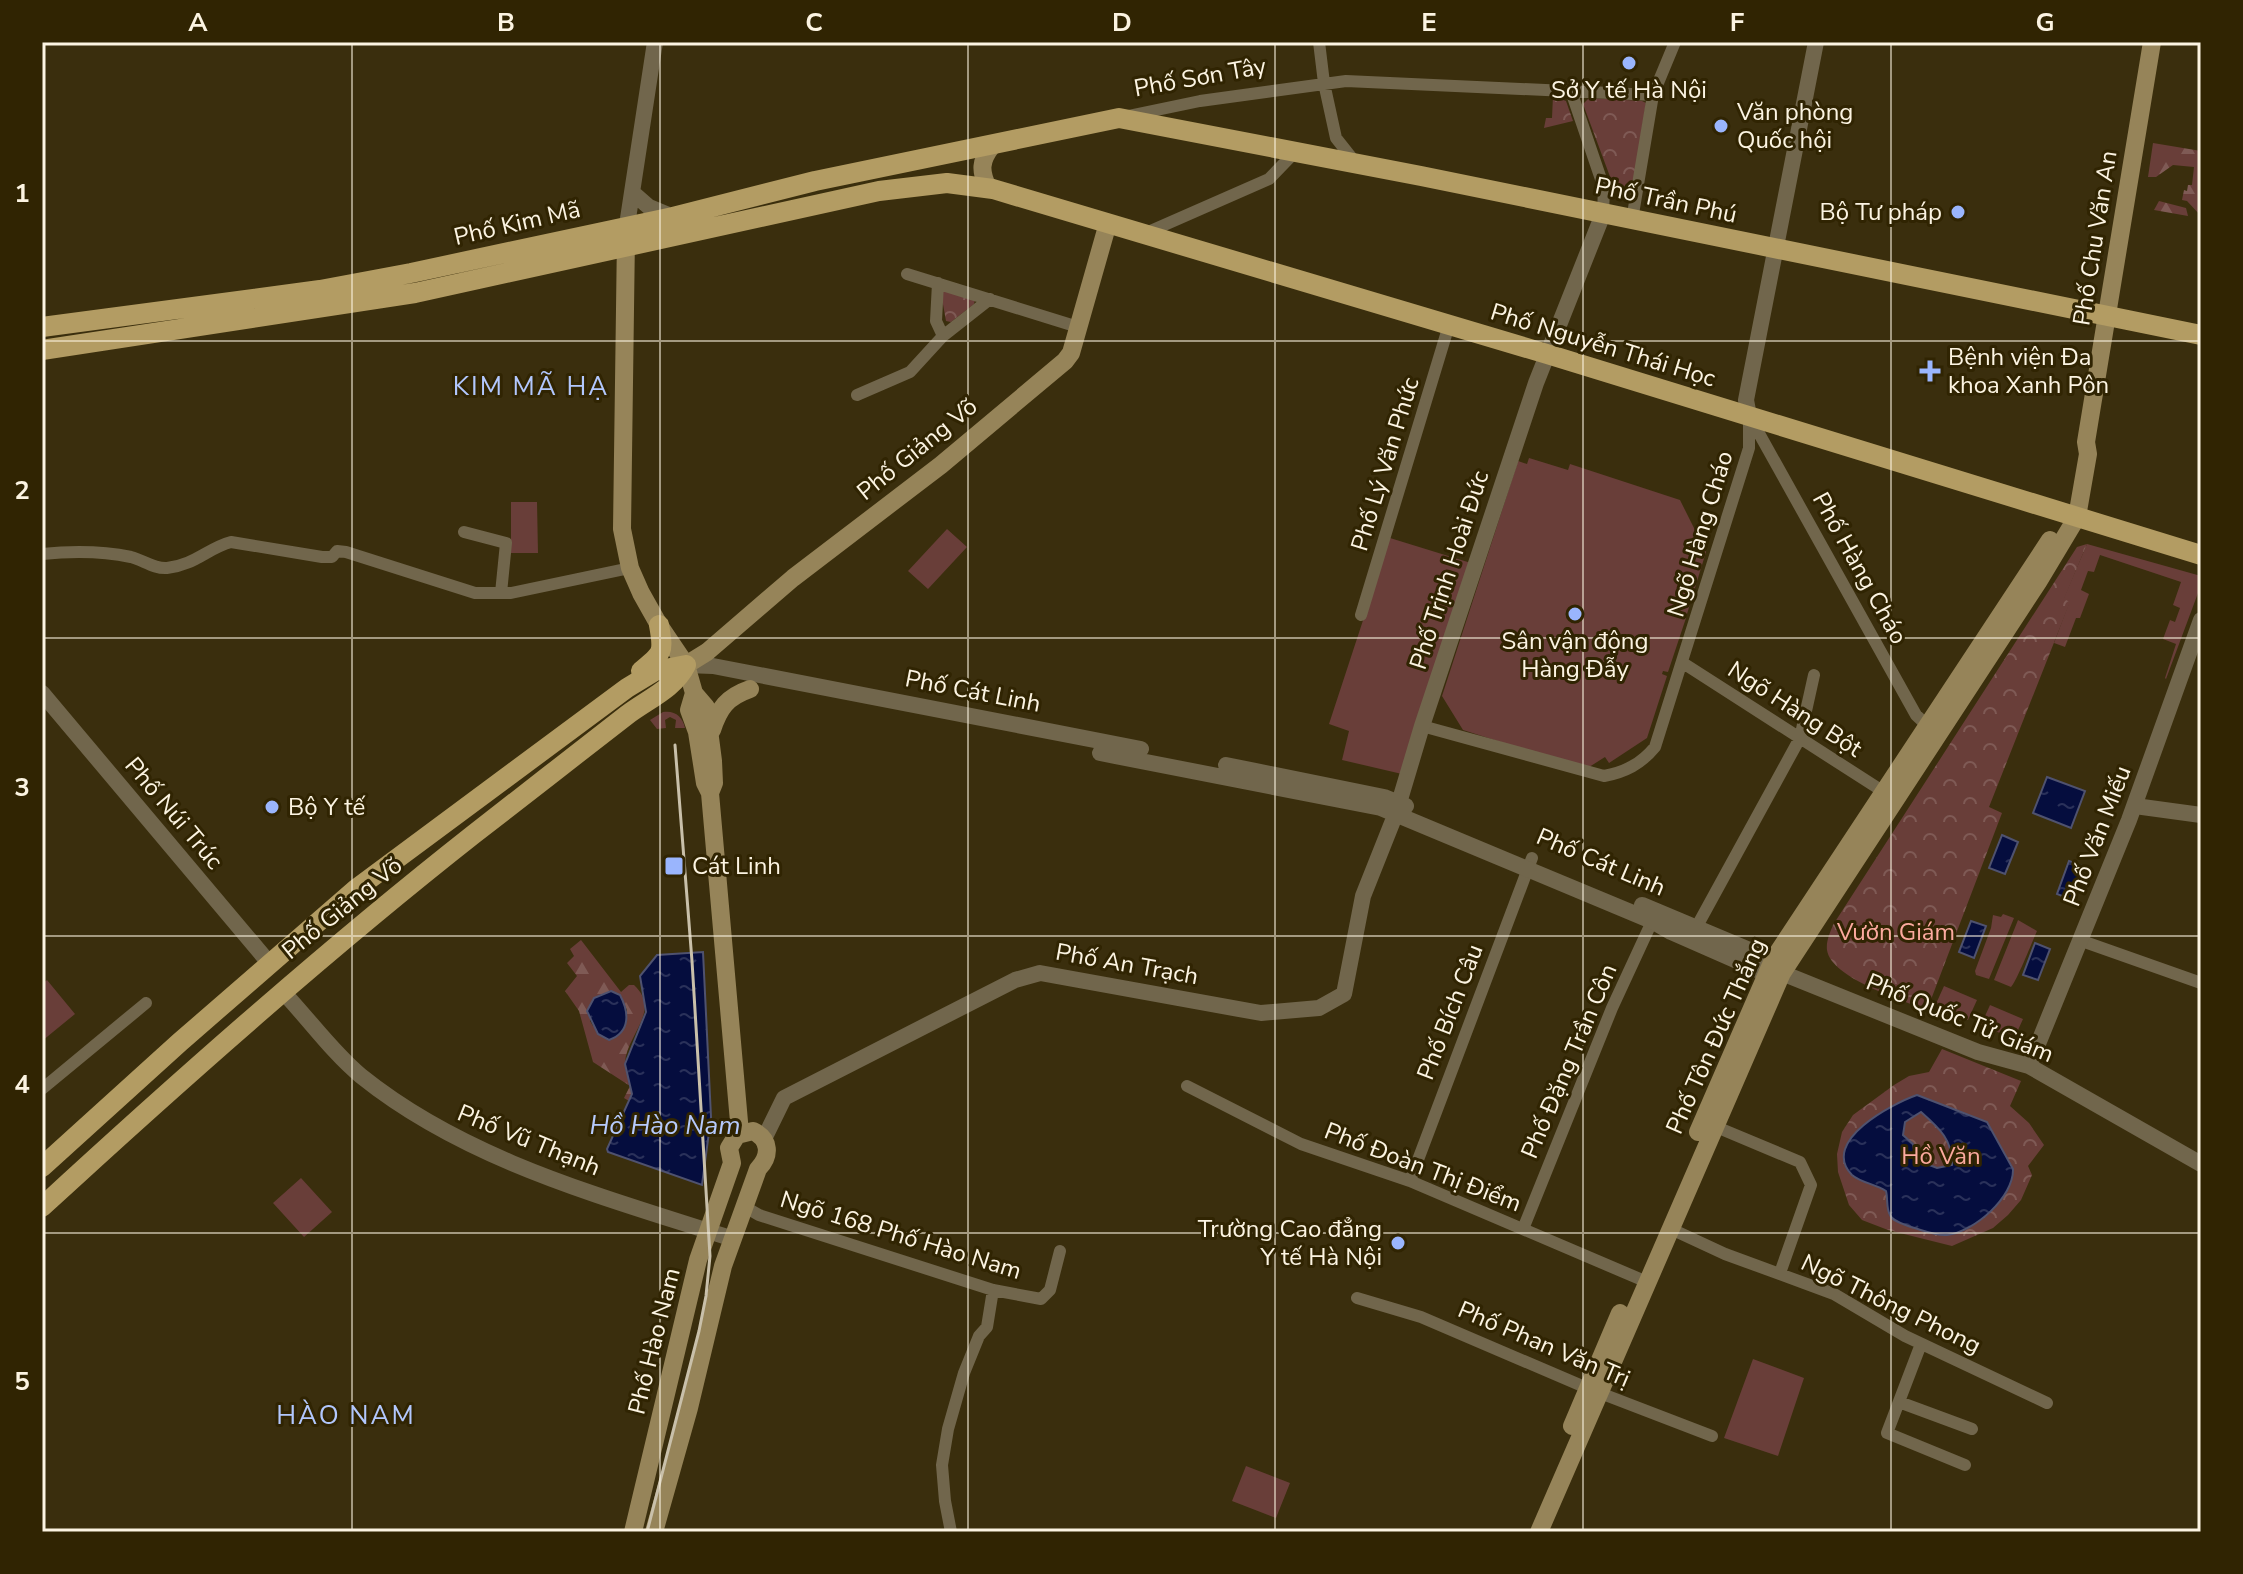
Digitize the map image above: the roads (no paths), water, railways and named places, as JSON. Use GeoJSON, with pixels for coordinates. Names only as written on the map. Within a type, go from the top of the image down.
{"type":"FeatureCollection","features":[{"type":"Feature","properties":{"kind":"main road","name":"Phố Chu Văn An"},"geometry":{"type":"LineString","coordinates":[[2071,515],[2078,454],[2086,442],[2152,42]]}},
{"type":"Feature","properties":{"kind":"main road","name":"Phố Trần Phú"},"geometry":{"type":"LineString","coordinates":[[1119,118],[2201,335]]}},
{"type":"Feature","properties":{"kind":"main road","name":"Phố Sơn Tây"},"geometry":{"type":"LineString","coordinates":[[995,145],[1119,118]]}},
{"type":"Feature","properties":{"kind":"main road","name":"Phố Kim Mã"},"geometry":{"type":"LineString","coordinates":[[626,235],[673,217],[815,181],[995,145]]}},
{"type":"Feature","properties":{"kind":"main road"},"geometry":{"type":"LineString","coordinates":[[988,188],[981,165],[983,157],[995,145]]}},
{"type":"Feature","properties":{"kind":"main road"},"geometry":{"type":"LineString","coordinates":[[921,158],[924,184]]}},
{"type":"Feature","properties":{"kind":"main road","name":"Phố Kim Mã"},"geometry":{"type":"LineString","coordinates":[[42,350],[301,312],[626,235],[879,191],[947,183],[988,188]]}},
{"type":"Feature","properties":{"kind":"main road","name":"Phố Nguyễn Thái Học"},"geometry":{"type":"LineString","coordinates":[[988,188],[1547,354],[2201,555]]}},
{"type":"Feature","properties":{"kind":"main road","name":"Phố Giảng Võ"},"geometry":{"type":"LineString","coordinates":[[42,1167],[356,889],[627,688],[655,671],[686,665],[707,652],[793,578],[941,465],[1069,357],[1108,223]]}},
{"type":"Feature","properties":{"kind":"main road","name":"Phố Hào Nam"},"geometry":{"type":"LineString","coordinates":[[626,235],[620,516],[630,568],[659,625],[686,665],[694,690],[706,707],[714,783],[710,793]]}},
{"type":"Feature","properties":{"kind":"main road","name":"Phố Kim Mã"},"geometry":{"type":"LineString","coordinates":[[42,327],[320,290],[413,283]]}},
{"type":"Feature","properties":{"kind":"main road","name":"Phố Tôn Đức Thắng"},"geometry":{"type":"LineString","coordinates":[[1641,1280],[1669,1228],[1692,1162],[1714,1126],[1774,969],[1933,731],[2071,515]]}},
{"type":"Feature","properties":{"kind":"main road"},"geometry":{"type":"LineString","coordinates":[[627,688],[637,674],[661,655],[663,646],[659,625]]}},
{"type":"Feature","properties":{"kind":"main road","name":"Phố Giảng Võ"},"geometry":{"type":"LineString","coordinates":[[42,1207],[282,991],[475,834],[664,691],[681,675],[686,665]]}},
{"type":"Feature","properties":{"kind":"main road"},"geometry":{"type":"LineString","coordinates":[[711,733],[725,702],[737,693],[750,689]]}},
{"type":"Feature","properties":{"kind":"main road"},"geometry":{"type":"LineString","coordinates":[[664,691],[694,690]]}},
{"type":"Feature","properties":{"kind":"main road","name":"Phố Hào Nam"},"geometry":{"type":"LineString","coordinates":[[633,1532],[698,1260],[732,1163],[729,1148],[740,1133],[710,793],[689,710],[694,690]]}},
{"type":"Feature","properties":{"kind":"main road","name":"Phố Tôn Đức Thắng"},"geometry":{"type":"LineString","coordinates":[[1526,1532],[1593,1390],[1774,969],[1884,792],[1933,731]]}},
{"type":"Feature","properties":{"kind":"main road"},"geometry":{"type":"LineString","coordinates":[[459,813],[475,834]]}},
{"type":"Feature","properties":{"kind":"main road"},"geometry":{"type":"LineString","coordinates":[[740,1133],[753,1131],[764,1139]]}},
{"type":"Feature","properties":{"kind":"main road","name":"Phố Hào Nam"},"geometry":{"type":"LineString","coordinates":[[654,1532],[689,1408],[723,1266],[758,1169],[767,1157],[764,1139]]}},
{"type":"Feature","properties":{"kind":"main road"},"geometry":{"type":"LineString","coordinates":[[732,1163],[741,1172],[758,1169]]}},
{"type":"Feature","properties":{"kind":"main road"},"geometry":{"type":"LineString","coordinates":[[721,1200],[745,1207]]}},
{"type":"Feature","properties":{"kind":"main road","name":"Phố Tôn Đức Thắng"},"geometry":{"type":"LineString","coordinates":[[1539,1532],[1593,1390]]}},
{"type":"Feature","properties":{"kind":"main road"},"geometry":{"type":"LineString","coordinates":[[664,1400],[689,1408]]}},
{"type":"Feature","properties":{"kind":"street"},"geometry":{"type":"LineString","coordinates":[[626,235],[655,42]]}},
{"type":"Feature","properties":{"kind":"street"},"geometry":{"type":"LineString","coordinates":[[1319,42],[1336,138],[1356,164]]}},
{"type":"Feature","properties":{"kind":"street"},"geometry":{"type":"LineString","coordinates":[[1632,220],[1653,95],[1675,42]]}},
{"type":"Feature","properties":{"kind":"street"},"geometry":{"type":"LineString","coordinates":[[1749,416],[1746,400],[1816,42]]}},
{"type":"Feature","properties":{"kind":"street","name":"Phố Sơn Tây"},"geometry":{"type":"LineString","coordinates":[[1119,118],[1187,103],[1324,83],[1380,81],[1653,95]]}},
{"type":"Feature","properties":{"kind":"street"},"geometry":{"type":"LineString","coordinates":[[1571,91],[1604,188],[1603,214]]}},
{"type":"Feature","properties":{"kind":"street"},"geometry":{"type":"LineString","coordinates":[[1316,156],[1336,138]]}},
{"type":"Feature","properties":{"kind":"street"},"geometry":{"type":"LineString","coordinates":[[1143,234],[1269,179],[1295,152]]}},
{"type":"Feature","properties":{"kind":"street"},"geometry":{"type":"LineString","coordinates":[[633,193],[649,207],[673,217]]}},
{"type":"Feature","properties":{"kind":"street","name":"Phố Trịnh Hoài Đức"},"geometry":{"type":"LineString","coordinates":[[1398,808],[1422,726],[1547,354],[1603,214]]}},
{"type":"Feature","properties":{"kind":"street"},"geometry":{"type":"LineString","coordinates":[[907,274],[1078,327]]}},
{"type":"Feature","properties":{"kind":"street"},"geometry":{"type":"LineString","coordinates":[[938,283],[936,321],[943,336]]}},
{"type":"Feature","properties":{"kind":"street"},"geometry":{"type":"LineString","coordinates":[[857,395],[910,372],[943,336],[990,299]]}},
{"type":"Feature","properties":{"kind":"street","name":"Phố Lý Văn Phức"},"geometry":{"type":"LineString","coordinates":[[1361,615],[1449,325]]}},
{"type":"Feature","properties":{"kind":"street","name":"Ngõ Hàng Cháo"},"geometry":{"type":"LineString","coordinates":[[1422,726],[1604,776],[1619,774],[1645,759],[1655,747],[1749,448],[1749,416]]}},
{"type":"Feature","properties":{"kind":"street","name":"Phố Hàng Cháo"},"geometry":{"type":"LineString","coordinates":[[1749,416],[1916,715],[1933,731]]}},
{"type":"Feature","properties":{"kind":"street"},"geometry":{"type":"LineString","coordinates":[[464,532],[506,543],[501,593]]}},
{"type":"Feature","properties":{"kind":"street"},"geometry":{"type":"LineString","coordinates":[[42,554],[95,552],[134,558],[166,568],[194,562],[222,544],[231,542],[322,557],[332,557],[337,551],[475,593],[501,593],[630,568]]}},
{"type":"Feature","properties":{"kind":"street","name":"Phố Văn Miếu"},"geometry":{"type":"LineString","coordinates":[[2029,1066],[2135,806],[2201,620]]}},
{"type":"Feature","properties":{"kind":"street","name":"Ngõ Hàng Bột"},"geometry":{"type":"LineString","coordinates":[[1683,663],[1884,792]]}},
{"type":"Feature","properties":{"kind":"street","name":"Phố Cát Linh"},"geometry":{"type":"LineString","coordinates":[[686,665],[713,666],[1101,746],[1370,794],[1655,916],[1696,928],[1774,969]]}},
{"type":"Feature","properties":{"kind":"street"},"geometry":{"type":"LineString","coordinates":[[1696,928],[1800,738],[1814,675]]}},
{"type":"Feature","properties":{"kind":"street","name":"Phố Núi Trúc"},"geometry":{"type":"LineString","coordinates":[[42,693],[270,964]]}},
{"type":"Feature","properties":{"kind":"street"},"geometry":{"type":"LineString","coordinates":[[2135,806],[2201,815]]}},
{"type":"Feature","properties":{"kind":"street","name":"Phố An Trạch"},"geometry":{"type":"LineString","coordinates":[[764,1139],[784,1098],[994,990],[1040,973],[1261,1013],[1319,1008],[1344,994],[1363,896],[1398,808]]}},
{"type":"Feature","properties":{"kind":"street","name":"Phố Bích Câu"},"geometry":{"type":"LineString","coordinates":[[1410,1181],[1530,863]]}},
{"type":"Feature","properties":{"kind":"street","name":"Phố Cát Linh"},"geometry":{"type":"LineString","coordinates":[[1655,916],[1671,932],[1774,969]]}},
{"type":"Feature","properties":{"kind":"street","name":"Phố Đặng Trần Côn"},"geometry":{"type":"LineString","coordinates":[[1523,1229],[1612,1008],[1655,916]]}},
{"type":"Feature","properties":{"kind":"street"},"geometry":{"type":"LineString","coordinates":[[2082,941],[2201,983]]}},
{"type":"Feature","properties":{"kind":"street","name":"Phố Quốc Tử Giám"},"geometry":{"type":"LineString","coordinates":[[1774,969],[1978,1052],[2029,1066],[2201,1164]]}},
{"type":"Feature","properties":{"kind":"street","name":"Phố Vũ Thạnh"},"geometry":{"type":"LineString","coordinates":[[282,991],[357,1073],[440,1130],[501,1159],[733,1239]]}},
{"type":"Feature","properties":{"kind":"street"},"geometry":{"type":"LineString","coordinates":[[42,1089],[146,1003]]}},
{"type":"Feature","properties":{"kind":"street","name":"Phố Đoàn Thị Điểm"},"geometry":{"type":"LineString","coordinates":[[1187,1086],[1301,1144],[1410,1181],[1641,1280]]}},
{"type":"Feature","properties":{"kind":"street"},"geometry":{"type":"LineString","coordinates":[[1714,1126],[1800,1162],[1811,1185],[1780,1273]]}},
{"type":"Feature","properties":{"kind":"street","name":"Ngõ 168 Phố Hào Nam"},"geometry":{"type":"LineString","coordinates":[[745,1207],[759,1215],[993,1290],[1041,1299],[1050,1290],[1060,1251]]}},
{"type":"Feature","properties":{"kind":"street","name":"Ngõ Thông Phong"},"geometry":{"type":"LineString","coordinates":[[1669,1228],[1725,1254],[1834,1294],[1921,1344],[2047,1403]]}},
{"type":"Feature","properties":{"kind":"street"},"geometry":{"type":"LineString","coordinates":[[951,1532],[945,1501],[944,1453],[964,1373],[979,1336],[987,1327],[993,1290]]}},
{"type":"Feature","properties":{"kind":"street","name":"Phố Phan Văn Trị"},"geometry":{"type":"LineString","coordinates":[[1357,1298],[1421,1317],[1593,1390],[1712,1436]]}},
{"type":"Feature","properties":{"kind":"street"},"geometry":{"type":"LineString","coordinates":[[1921,1344],[1887,1433],[1965,1465]]}},
{"type":"Feature","properties":{"kind":"street"},"geometry":{"type":"LineString","coordinates":[[1899,1402],[1972,1429]]}},
{"type":"Feature","properties":{"kind":"water"},"geometry":{"type":"Polygon","coordinates":[[[2047,777],[2085,791],[2071,828],[2033,813],[2047,777]]]}},
{"type":"Feature","properties":{"kind":"water"},"geometry":{"type":"Polygon","coordinates":[[[2002,835],[2018,842],[2005,874],[1989,868],[2002,835]]]}},
{"type":"Feature","properties":{"kind":"water"},"geometry":{"type":"Polygon","coordinates":[[[2069,861],[2085,867],[2072,900],[2057,894],[2069,861]]]}},
{"type":"Feature","properties":{"kind":"water"},"geometry":{"type":"Polygon","coordinates":[[[1971,921],[1986,926],[1974,958],[1959,952],[1971,921]]]}},
{"type":"Feature","properties":{"kind":"water"},"geometry":{"type":"Polygon","coordinates":[[[2035,943],[2050,949],[2038,980],[2023,975],[2035,943]]]}},
{"type":"Feature","properties":{"kind":"water","name":"Hồ Hào Nam"},"geometry":{"type":"Polygon","coordinates":[[[703,952],[711,1117],[702,1185],[608,1152],[607,1149],[632,1094],[625,1064],[646,1012],[640,976],[657,955],[703,952]]]}},
{"type":"Feature","properties":{"kind":"water"},"geometry":{"type":"Polygon","coordinates":[[[611,991],[620,995],[626,1021],[621,1032],[609,1040],[598,1034],[587,1011],[594,998],[611,991]]]}},
{"type":"Feature","properties":{"kind":"water","name":"Hồ Văn"},"geometry":{"type":"Polygon","coordinates":[[[1917,1095],[1987,1122],[2013,1169],[2007,1191],[1990,1211],[1969,1227],[1947,1235],[1896,1221],[1889,1213],[1886,1191],[1856,1178],[1844,1162],[1845,1149],[1864,1125],[1892,1106],[1917,1095]],[[1921,1112],[1905,1122],[1903,1135],[1913,1144],[1916,1160],[1937,1168],[1952,1165],[1947,1141],[1921,1112]]]}},
{"type":"Feature","properties":{"kind":"railway"},"geometry":{"type":"LineString","coordinates":[[647,1532],[699,1331],[710,1256],[675,745]]}},
{"type":"Feature","properties":{"kind":"place","name":"Sở Y tế Hà Nội"},"geometry":{"type":"Point","coordinates":[1629,63]}},
{"type":"Feature","properties":{"kind":"place","name":"Văn phòng Quốc hội"},"geometry":{"type":"Point","coordinates":[1721,126]}},
{"type":"Feature","properties":{"kind":"place","name":"Bộ Tư pháp"},"geometry":{"type":"Point","coordinates":[1958,212]}},
{"type":"Feature","properties":{"kind":"place","name":"Bệnh viện Đa khoa Xanh Pôn"},"geometry":{"type":"Point","coordinates":[1930,371]}},
{"type":"Feature","properties":{"kind":"place","name":"Sân vận động Hàng Đẫy"},"geometry":{"type":"Point","coordinates":[1575,614]}},
{"type":"Feature","properties":{"kind":"place","name":"Bộ Y tế"},"geometry":{"type":"Point","coordinates":[272,807]}},
{"type":"Feature","properties":{"kind":"place","name":"Cát Linh"},"geometry":{"type":"Point","coordinates":[674,866]}},
{"type":"Feature","properties":{"kind":"place","name":"Trường Cao đẳng Y tế Hà Nội"},"geometry":{"type":"Point","coordinates":[1398,1243]}},
{"type":"Feature","properties":{"kind":"district","name":"KIM MÃ HẠ"},"geometry":{"type":"Point","coordinates":[531,386]}},
{"type":"Feature","properties":{"kind":"district","name":"HÀO NAM"},"geometry":{"type":"Point","coordinates":[346,1415]}},
{"type":"Feature","properties":{"kind":"park label","name":"Vườn Giám"},"geometry":{"type":"Point","coordinates":[1896,932]}}]}
